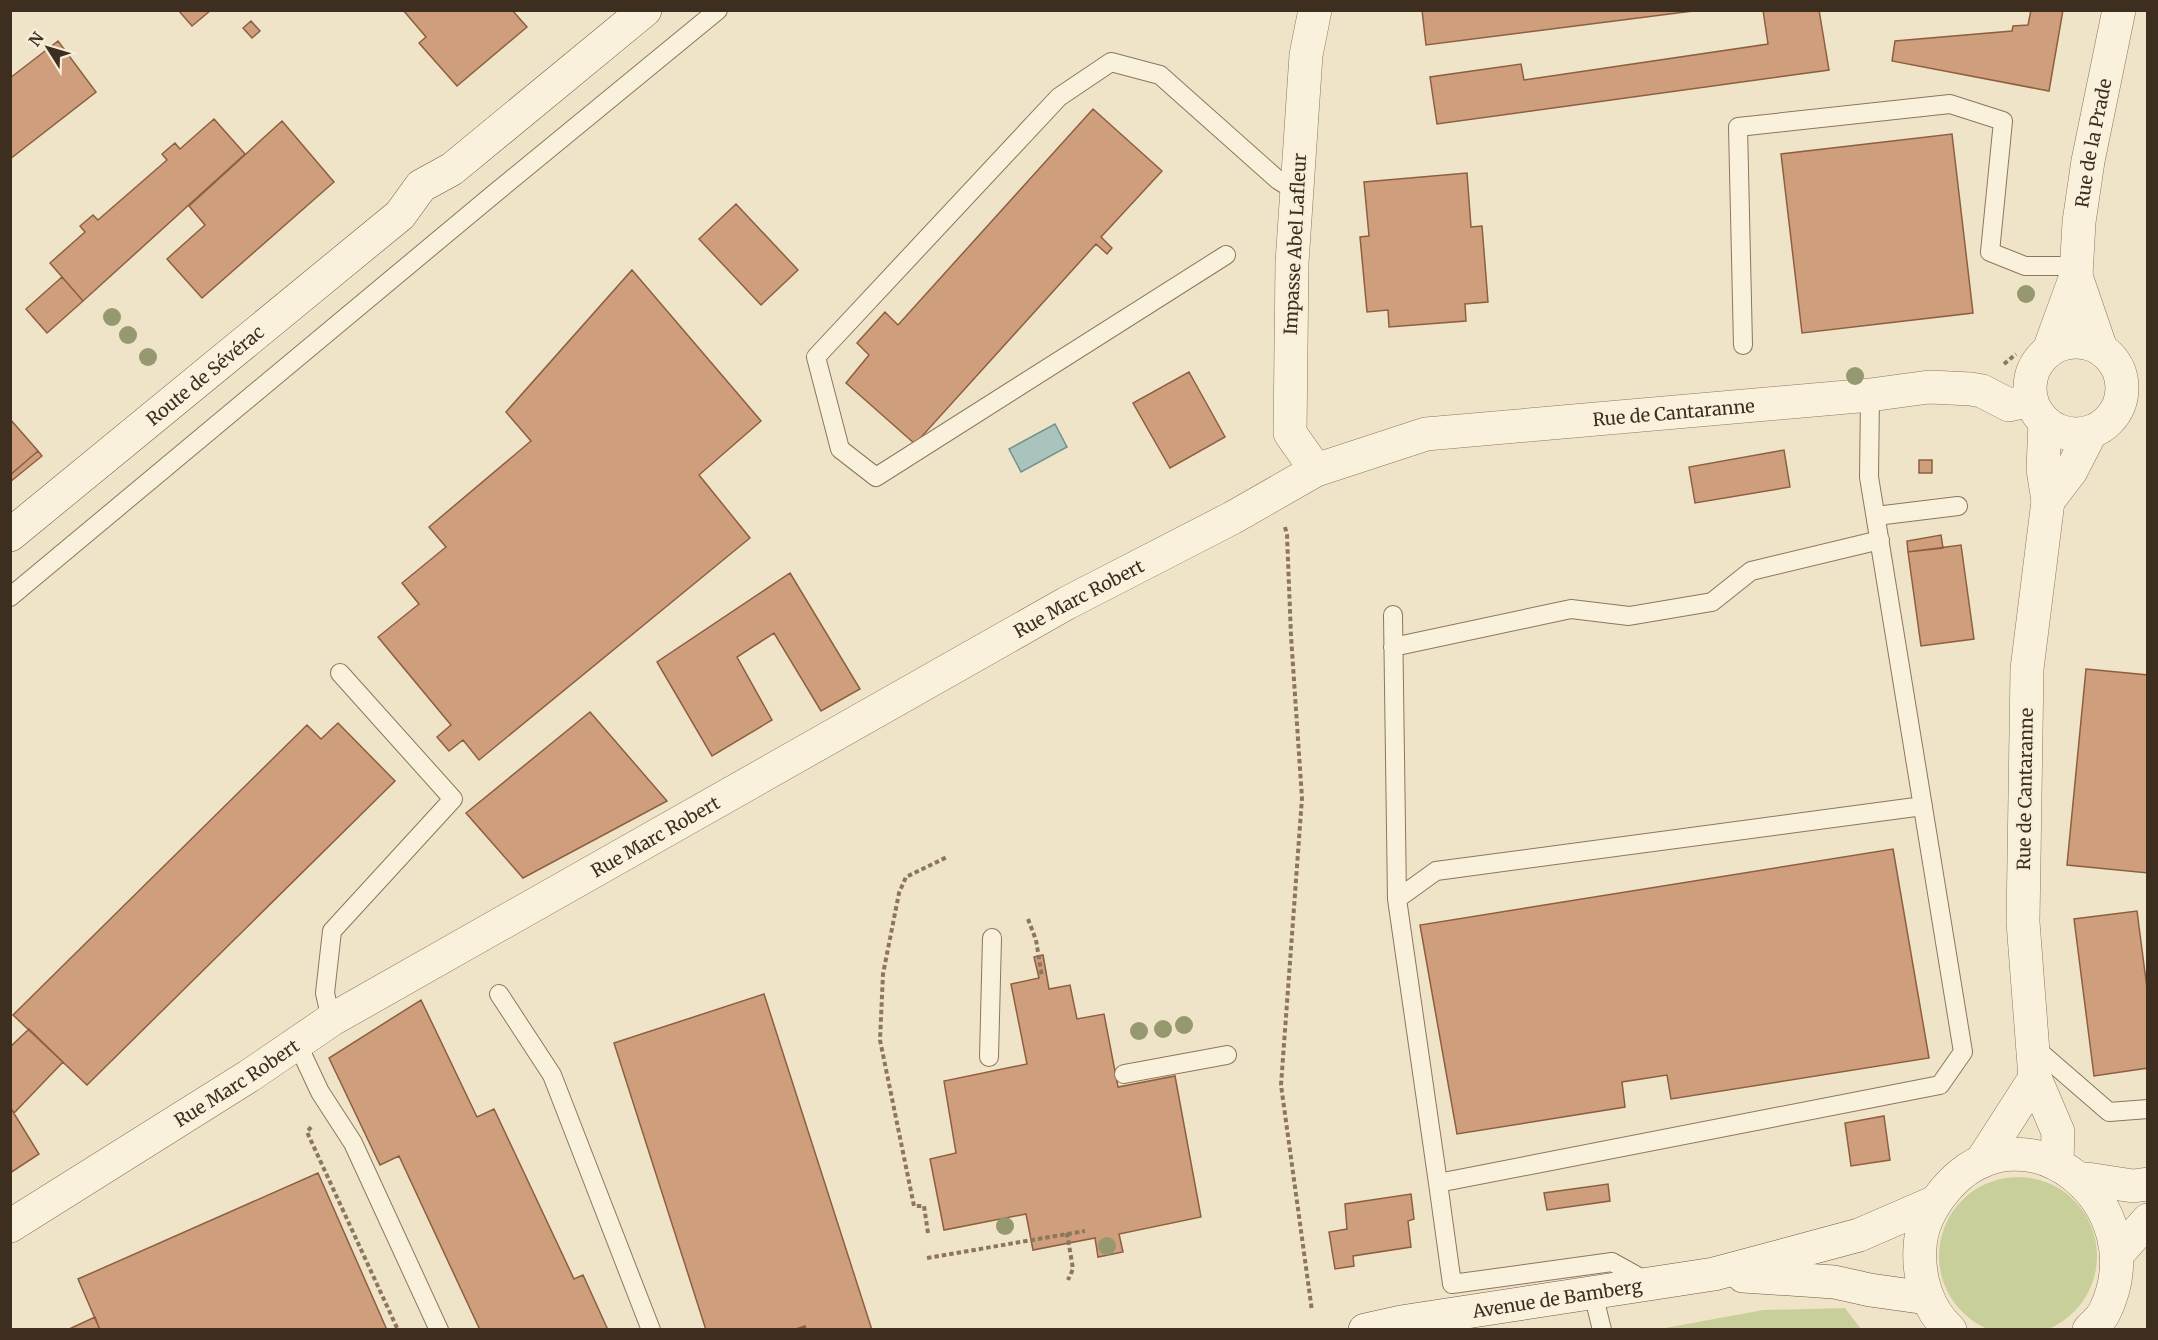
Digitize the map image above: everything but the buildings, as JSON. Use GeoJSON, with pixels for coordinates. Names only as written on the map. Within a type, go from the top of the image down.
{"type":"FeatureCollection","features":[{"type":"Feature","properties":{"kind":"street","name":"Route de Sévérac"},"geometry":{"type":"LineString","coordinates":[[10,535],[400,215],[421,186],[452,169],[645,10]]}},
{"type":"Feature","properties":{"kind":"street","name":"Impasse Abel Lafleur"},"geometry":{"type":"LineString","coordinates":[[1315,10],[1306,55],[1292,263],[1290,433],[1316,470]]}},
{"type":"Feature","properties":{"kind":"street","name":"Rue de la Prade"},"geometry":{"type":"LineString","coordinates":[[2049,350],[2076,271],[2079,222],[2088,161],[2119,10]]}},
{"type":"Feature","properties":{"kind":"street","name":"Rue de la Prade"},"geometry":{"type":"LineString","coordinates":[[2076,271],[2122,367]]}},
{"type":"Feature","properties":{"kind":"street"},"geometry":{"type":"LineString","coordinates":[[2075,341],[2088,343],[2122,367],[2122,396],[2132,404],[2102,427],[2079,434],[2066,433],[2038,411],[2030,386],[2039,360],[2049,350],[2075,341]]}},
{"type":"Feature","properties":{"kind":"street","name":"Rue de Cantaranne"},"geometry":{"type":"LineString","coordinates":[[1316,470],[1426,434],[1870,395],[1929,387],[1982,391],[2009,405],[2038,411],[2048,501],[2026,669],[2023,922],[2035,1062],[2058,1132],[2057,1161]]}},
{"type":"Feature","properties":{"kind":"street"},"geometry":{"type":"LineString","coordinates":[[2048,501],[2071,471],[2091,432]]}},
{"type":"Feature","properties":{"kind":"street","name":"Rue Marc Robert"},"geometry":{"type":"LineString","coordinates":[[10,1226],[249,1076],[332,1020],[1066,603],[1232,518],[1316,470]]}},
{"type":"Feature","properties":{"kind":"street"},"geometry":{"type":"LineString","coordinates":[[1981,1162],[2035,1062]]}},
{"type":"Feature","properties":{"kind":"street"},"geometry":{"type":"LineString","coordinates":[[1950,1329],[1943,1324],[1927,1298],[1919,1267],[1921,1234],[1933,1203],[1954,1179],[1981,1162],[2006,1155],[2032,1155],[2057,1161],[2087,1179],[2105,1199],[2117,1223],[2122,1249],[2118,1283],[2099,1324]]}},
{"type":"Feature","properties":{"kind":"street"},"geometry":{"type":"LineString","coordinates":[[2087,1179],[2133,1186],[2148,1184]]}},
{"type":"Feature","properties":{"kind":"street","name":"Avenue de Bamberg"},"geometry":{"type":"LineString","coordinates":[[1365,1329],[1448,1322],[1593,1293],[1714,1274],[1859,1235],[1933,1203]]}},
{"type":"Feature","properties":{"kind":"street"},"geometry":{"type":"LineString","coordinates":[[2122,1249],[2148,1220]]}},
{"type":"Feature","properties":{"kind":"street","name":"Avenue de Bamberg"},"geometry":{"type":"LineString","coordinates":[[1714,1274],[1834,1282],[1927,1298]]}},
{"type":"Feature","properties":{"kind":"lane"},"geometry":{"type":"LineString","coordinates":[[10,597],[718,10]]}},
{"type":"Feature","properties":{"kind":"lane"},"geometry":{"type":"LineString","coordinates":[[1226,255],[876,477],[840,449],[816,357],[1059,97],[1111,62],[1160,75],[1278,180],[1297,192]]}},
{"type":"Feature","properties":{"kind":"lane"},"geometry":{"type":"LineString","coordinates":[[1743,345],[1738,127],[1950,104],[2003,122],[1990,252],[2025,266],[2076,271]]}},
{"type":"Feature","properties":{"kind":"lane"},"geometry":{"type":"LineString","coordinates":[[1438,1183],[1940,1086],[1963,1052],[1869,477],[1870,395]]}},
{"type":"Feature","properties":{"kind":"lane"},"geometry":{"type":"LineString","coordinates":[[1876,516],[1958,506]]}},
{"type":"Feature","properties":{"kind":"lane"},"geometry":{"type":"LineString","coordinates":[[1393,647],[1571,609],[1629,616],[1712,602],[1751,571],[1880,540]]}},
{"type":"Feature","properties":{"kind":"lane"},"geometry":{"type":"LineString","coordinates":[[1393,615],[1397,899],[1452,1284],[1612,1262],[1653,1284]]}},
{"type":"Feature","properties":{"kind":"lane"},"geometry":{"type":"LineString","coordinates":[[332,1020],[325,993],[332,931],[453,799],[340,673]]}},
{"type":"Feature","properties":{"kind":"lane"},"geometry":{"type":"LineString","coordinates":[[1397,899],[1436,871],[1923,806]]}},
{"type":"Feature","properties":{"kind":"lane"},"geometry":{"type":"LineString","coordinates":[[989,1057],[992,938]]}},
{"type":"Feature","properties":{"kind":"lane"},"geometry":{"type":"LineString","coordinates":[[499,994],[552,1075],[651,1329]]}},
{"type":"Feature","properties":{"kind":"lane"},"geometry":{"type":"LineString","coordinates":[[297,1043],[320,1092],[353,1143],[439,1329]]}},
{"type":"Feature","properties":{"kind":"lane"},"geometry":{"type":"LineString","coordinates":[[1124,1074],[1227,1055]]}},
{"type":"Feature","properties":{"kind":"lane"},"geometry":{"type":"LineString","coordinates":[[2035,1062],[2109,1112],[2148,1109]]}},
{"type":"Feature","properties":{"kind":"lane"},"geometry":{"type":"LineString","coordinates":[[1593,1293],[1602,1329]]}},
{"type":"Feature","properties":{"kind":"path"},"geometry":{"type":"LineString","coordinates":[[1282,520],[1287,535],[1302,798],[1281,1085],[1312,1311]]}},
{"type":"Feature","properties":{"kind":"path"},"geometry":{"type":"LineString","coordinates":[[928,1233],[924,1206],[914,1206],[880,1040],[883,974],[898,893],[906,877],[947,857]]}},
{"type":"Feature","properties":{"kind":"path"},"geometry":{"type":"LineString","coordinates":[[1028,919],[1036,940],[1042,977]]}},
{"type":"Feature","properties":{"kind":"path"},"geometry":{"type":"LineString","coordinates":[[315,1123],[307,1132],[398,1329]]}},
{"type":"Feature","properties":{"kind":"path"},"geometry":{"type":"LineString","coordinates":[[927,1258],[1085,1231]]}},
{"type":"Feature","properties":{"kind":"path"},"geometry":{"type":"LineString","coordinates":[[1067,1233],[1073,1269],[1068,1280]]}},
{"type":"Feature","properties":{"kind":"green space"},"geometry":{"type":"Polygon","coordinates":[[[2018,1177],[2048,1183],[2074,1200],[2091,1226],[2097,1256],[2091,1286],[2074,1312],[2048,1329],[2018,1335],[1988,1329],[1962,1312],[1945,1286],[1939,1256],[1945,1226],[1962,1200],[1988,1183],[2018,1177]]]}},
{"type":"Feature","properties":{"kind":"green space"},"geometry":{"type":"Polygon","coordinates":[[[1845,1308],[1861,1329],[1660,1329],[1763,1310],[1845,1308]]]}},
{"type":"Feature","properties":{"kind":"water"},"geometry":{"type":"Polygon","coordinates":[[[1055,424],[1067,447],[1021,472],[1009,449],[1055,424]]]}}]}
